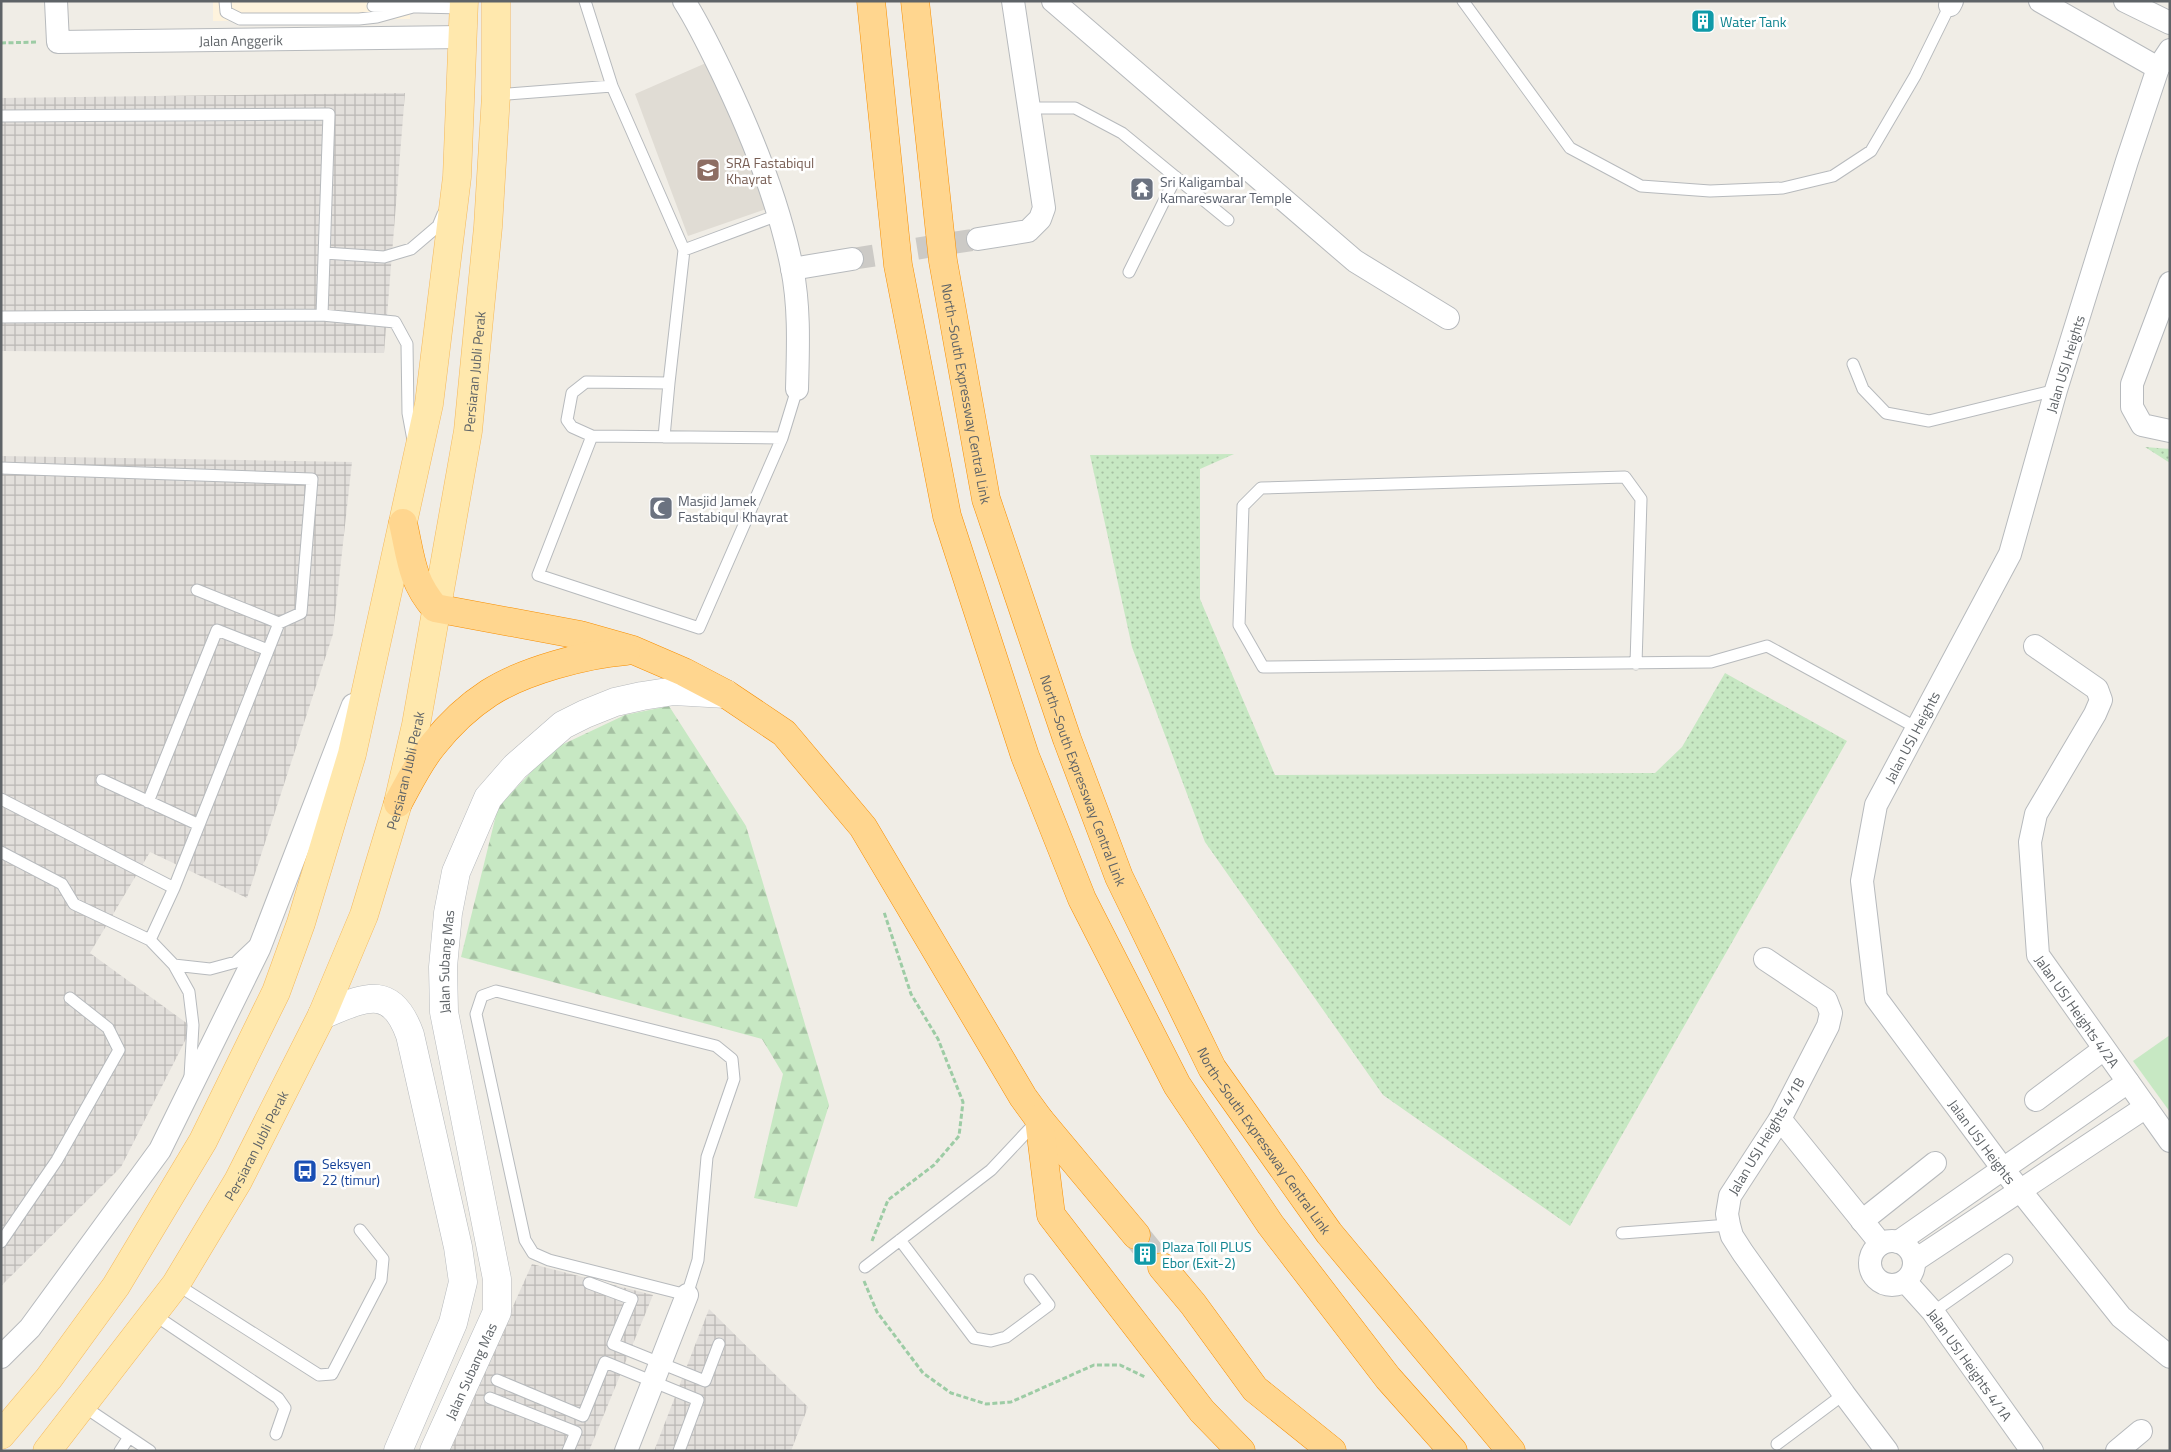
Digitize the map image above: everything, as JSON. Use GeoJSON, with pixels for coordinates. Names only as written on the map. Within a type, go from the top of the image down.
{"type":"FeatureCollection","features":[{"type":"Feature","properties":{"kind":"highway"},"geometry":{"type":"LineString","coordinates":[[871,1],[898,265],[947,516],[1025,756],[1082,899],[1176,1085],[1270,1224],[1388,1378],[1453,1451]]}},
{"type":"Feature","properties":{"kind":"highway","name":"North–South Expressway Central Link"},"geometry":{"type":"LineString","coordinates":[[914,1],[944,261],[986,498],[1067,739],[1119,877],[1212,1068],[1328,1232],[1511,1451]]}},
{"type":"Feature","properties":{"kind":"highway"},"geometry":{"type":"LineString","coordinates":[[919,41],[934,1]]}},
{"type":"Feature","properties":{"kind":"highway"},"geometry":{"type":"LineString","coordinates":[[403,523],[415,579],[423,594],[435,608],[580,635],[633,650],[684,672],[726,694],[784,733],[863,827],[1023,1097],[1039,1119],[1136,1235]]}},
{"type":"Feature","properties":{"kind":"highway"},"geometry":{"type":"LineString","coordinates":[[398,803],[434,744],[458,719],[489,693],[527,675],[567,662],[607,652],[633,650]]}},
{"type":"Feature","properties":{"kind":"highway"},"geometry":{"type":"LineString","coordinates":[[1039,1119],[1051,1215],[1202,1411],[1241,1451]]}},
{"type":"Feature","properties":{"kind":"highway"},"geometry":{"type":"LineString","coordinates":[[1162,1267],[1193,1304],[1254,1390],[1332,1451]]}},
{"type":"Feature","properties":{"kind":"main road","name":"Persiaran Jubli Perak"},"geometry":{"type":"LineString","coordinates":[[47,1451],[176,1284],[238,1181],[322,1015],[364,915],[398,803],[416,725],[435,608],[468,431],[488,226],[496,95],[496,1]]}},
{"type":"Feature","properties":{"kind":"main road"},"geometry":{"type":"LineString","coordinates":[[1,1435],[49,1378],[116,1286],[204,1141],[276,992],[301,923],[352,754],[429,404],[457,177],[464,5]]}},
{"type":"Feature","properties":{"kind":"street"},"geometry":{"type":"LineString","coordinates":[[56,1],[58,42]]}},
{"type":"Feature","properties":{"kind":"street"},"geometry":{"type":"LineString","coordinates":[[684,1],[699,24],[748,128],[778,215],[792,269],[798,335],[797,389]]}},
{"type":"Feature","properties":{"kind":"street"},"geometry":{"type":"LineString","coordinates":[[978,239],[1028,231],[1040,219],[1044,208],[1027,108],[1013,1]]}},
{"type":"Feature","properties":{"kind":"street"},"geometry":{"type":"LineString","coordinates":[[1053,1],[1355,261],[1448,318]]}},
{"type":"Feature","properties":{"kind":"street"},"geometry":{"type":"LineString","coordinates":[[2040,1],[2164,59]]}},
{"type":"Feature","properties":{"kind":"street"},"geometry":{"type":"LineString","coordinates":[[2125,1],[2170,23]]}},
{"type":"Feature","properties":{"kind":"street","name":"Jalan Anggerik"},"geometry":{"type":"LineString","coordinates":[[58,42],[464,36]]}},
{"type":"Feature","properties":{"kind":"street","name":"Jalan USJ Heights"},"geometry":{"type":"LineString","coordinates":[[2164,59],[2056,390],[2010,554],[1876,805],[1862,880],[1876,998],[2003,1170],[2021,1190],[2121,1317],[2170,1357]]}},
{"type":"Feature","properties":{"kind":"street"},"geometry":{"type":"LineString","coordinates":[[792,269],[852,259]]}},
{"type":"Feature","properties":{"kind":"street"},"geometry":{"type":"LineString","coordinates":[[2170,283],[2132,384],[2132,407],[2142,425],[2170,431]]}},
{"type":"Feature","properties":{"kind":"street","name":"Jalan USJ Heights 4/2A"},"geometry":{"type":"LineString","coordinates":[[2034,646],[2097,689],[2101,700],[2095,714],[2036,814],[2030,842],[2038,956],[2170,1141]]}},
{"type":"Feature","properties":{"kind":"street"},"geometry":{"type":"LineString","coordinates":[[1,1357],[30,1328],[160,1150],[189,1094],[265,934],[375,649]]}},
{"type":"Feature","properties":{"kind":"street","name":"Jalan Subang Mas"},"geometry":{"type":"LineString","coordinates":[[434,1451],[497,1312],[497,1280],[444,1012],[443,967],[446,931],[456,872],[488,798],[515,767],[564,725],[607,705],[642,696],[674,691],[726,694]]}},
{"type":"Feature","properties":{"kind":"street","name":"Jalan USJ Heights 4/1B"},"geometry":{"type":"LineString","coordinates":[[1766,958],[1826,1000],[1831,1013],[1828,1026],[1780,1119],[1730,1196],[1727,1214],[1729,1226],[1732,1236],[1743,1253],[1887,1451]]}},
{"type":"Feature","properties":{"kind":"street"},"geometry":{"type":"LineString","coordinates":[[322,1015],[352,1002],[376,998],[392,1003],[404,1018],[410,1036],[458,1247],[463,1282],[453,1323],[398,1451]]}},
{"type":"Feature","properties":{"kind":"street"},"geometry":{"type":"LineString","coordinates":[[2036,1100],[2104,1049]]}},
{"type":"Feature","properties":{"kind":"street"},"geometry":{"type":"LineString","coordinates":[[2128,1082],[2003,1170],[1871,1255],[1870,1262],[1873,1275],[1885,1284],[1892,1286],[2021,1190],[2146,1107]]}},
{"type":"Feature","properties":{"kind":"street"},"geometry":{"type":"LineString","coordinates":[[1780,1119],[1862,1221],[1889,1243],[1909,1249],[1910,1271]]}},
{"type":"Feature","properties":{"kind":"street"},"geometry":{"type":"LineString","coordinates":[[1862,1221],[1936,1163]]}},
{"type":"Feature","properties":{"kind":"street","name":"Jalan USJ Heights 4/1A"},"geometry":{"type":"LineString","coordinates":[[1910,1271],[1933,1312],[2032,1451]]}},
{"type":"Feature","properties":{"kind":"street"},"geometry":{"type":"LineString","coordinates":[[626,1451],[687,1295]]}},
{"type":"Feature","properties":{"kind":"street"},"geometry":{"type":"LineString","coordinates":[[2117,1451],[2141,1431]]}},
{"type":"Feature","properties":{"kind":"lane"},"geometry":{"type":"LineString","coordinates":[[225,1],[226,12],[240,19],[358,19],[376,17],[413,4]]}},
{"type":"Feature","properties":{"kind":"lane"},"geometry":{"type":"LineString","coordinates":[[585,1],[612,86],[684,250],[664,437]]}},
{"type":"Feature","properties":{"kind":"lane"},"geometry":{"type":"LineString","coordinates":[[1463,1],[1570,148],[1641,186],[1710,191],[1784,188],[1833,176],[1871,151],[1916,76],[1951,3]]}},
{"type":"Feature","properties":{"kind":"lane"},"geometry":{"type":"LineString","coordinates":[[373,6],[413,4],[464,5]]}},
{"type":"Feature","properties":{"kind":"lane"},"geometry":{"type":"LineString","coordinates":[[496,95],[612,86]]}},
{"type":"Feature","properties":{"kind":"lane"},"geometry":{"type":"LineString","coordinates":[[1027,108],[1075,108],[1122,133],[1228,220]]}},
{"type":"Feature","properties":{"kind":"lane"},"geometry":{"type":"LineString","coordinates":[[1,116],[329,114],[322,315]]}},
{"type":"Feature","properties":{"kind":"lane"},"geometry":{"type":"LineString","coordinates":[[325,253],[384,256],[412,249],[438,226],[457,177]]}},
{"type":"Feature","properties":{"kind":"lane"},"geometry":{"type":"LineString","coordinates":[[1129,272],[1176,177]]}},
{"type":"Feature","properties":{"kind":"lane"},"geometry":{"type":"LineString","coordinates":[[684,250],[778,215]]}},
{"type":"Feature","properties":{"kind":"lane"},"geometry":{"type":"LineString","coordinates":[[1,317],[322,315],[395,322],[407,344],[408,413],[417,459]]}},
{"type":"Feature","properties":{"kind":"lane"},"geometry":{"type":"LineString","coordinates":[[1853,364],[1862,389],[1886,414],[1929,421],[2056,390]]}},
{"type":"Feature","properties":{"kind":"lane"},"geometry":{"type":"LineString","coordinates":[[669,383],[586,382],[572,393],[566,420],[572,427],[592,436],[782,438]]}},
{"type":"Feature","properties":{"kind":"lane"},"geometry":{"type":"LineString","coordinates":[[592,436],[538,575],[699,628],[782,438],[797,389]]}},
{"type":"Feature","properties":{"kind":"lane"},"geometry":{"type":"LineString","coordinates":[[1,468],[312,479],[300,613],[279,623],[197,824],[174,888],[150,940]]}},
{"type":"Feature","properties":{"kind":"lane"},"geometry":{"type":"LineString","coordinates":[[1636,664],[1641,499],[1625,477],[1261,488],[1243,506],[1239,625],[1263,667],[1636,664],[1710,662],[1767,646],[1917,728]]}},
{"type":"Feature","properties":{"kind":"lane"},"geometry":{"type":"LineString","coordinates":[[197,590],[279,623]]}},
{"type":"Feature","properties":{"kind":"lane"},"geometry":{"type":"LineString","coordinates":[[148,802],[217,630],[268,650]]}},
{"type":"Feature","properties":{"kind":"lane"},"geometry":{"type":"LineString","coordinates":[[102,780],[197,824]]}},
{"type":"Feature","properties":{"kind":"lane"},"geometry":{"type":"LineString","coordinates":[[1,799],[174,888]]}},
{"type":"Feature","properties":{"kind":"lane"},"geometry":{"type":"LineString","coordinates":[[1,852],[62,884],[74,904],[150,940],[174,965],[189,992],[193,1025],[189,1094]]}},
{"type":"Feature","properties":{"kind":"lane"},"geometry":{"type":"LineString","coordinates":[[174,965],[210,969],[236,962],[265,934]]}},
{"type":"Feature","properties":{"kind":"lane"},"geometry":{"type":"LineString","coordinates":[[496,991],[515,995],[716,1046],[732,1059],[734,1079],[707,1157],[698,1260],[687,1295],[549,1260],[533,1253],[525,1240],[476,1014],[482,996],[496,991]]}},
{"type":"Feature","properties":{"kind":"lane"},"geometry":{"type":"LineString","coordinates":[[1,1242],[57,1160],[119,1050],[108,1028],[70,998]]}},
{"type":"Feature","properties":{"kind":"lane"},"geometry":{"type":"LineString","coordinates":[[865,1267],[991,1170],[1039,1119]]}},
{"type":"Feature","properties":{"kind":"lane"},"geometry":{"type":"LineString","coordinates":[[1622,1233],[1729,1226]]}},
{"type":"Feature","properties":{"kind":"lane"},"geometry":{"type":"LineString","coordinates":[[176,1284],[319,1375],[332,1374],[381,1280],[383,1258],[360,1230]]}},
{"type":"Feature","properties":{"kind":"lane"},"geometry":{"type":"LineString","coordinates":[[900,1240],[974,1338],[991,1341],[1006,1337],[1049,1305],[1030,1280]]}},
{"type":"Feature","properties":{"kind":"lane"},"geometry":{"type":"LineString","coordinates":[[1933,1312],[2007,1260]]}},
{"type":"Feature","properties":{"kind":"lane"},"geometry":{"type":"LineString","coordinates":[[589,1283],[632,1299],[613,1344],[698,1400],[679,1451]]}},
{"type":"Feature","properties":{"kind":"lane"},"geometry":{"type":"LineString","coordinates":[[153,1314],[278,1398],[285,1408],[276,1434]]}},
{"type":"Feature","properties":{"kind":"lane"},"geometry":{"type":"LineString","coordinates":[[497,1380],[583,1416],[605,1362],[705,1381],[719,1344]]}},
{"type":"Feature","properties":{"kind":"lane"},"geometry":{"type":"LineString","coordinates":[[1777,1444],[1844,1394]]}},
{"type":"Feature","properties":{"kind":"lane"},"geometry":{"type":"LineString","coordinates":[[490,1398],[576,1432],[568,1451]]}},
{"type":"Feature","properties":{"kind":"lane"},"geometry":{"type":"LineString","coordinates":[[83,1406],[150,1451]]}},
{"type":"Feature","properties":{"kind":"lane"},"geometry":{"type":"LineString","coordinates":[[120,1451],[129,1437]]}},
{"type":"Feature","properties":{"kind":"path"},"geometry":{"type":"LineString","coordinates":[[1,43],[58,42]]}},
{"type":"Feature","properties":{"kind":"path"},"geometry":{"type":"LineString","coordinates":[[882,906],[911,994],[938,1038],[963,1102],[959,1136],[934,1165],[888,1200],[869,1249],[863,1279],[877,1312],[923,1373],[951,1393],[986,1404],[1011,1402],[1094,1364],[1120,1365],[1152,1383]]}},
{"type":"Feature","properties":{"kind":"shaded area"},"geometry":{"type":"Polygon","coordinates":[[[213,1],[410,1],[410,19],[213,21],[213,1]]]}},
{"type":"Feature","properties":{"kind":"shaded area","name":"SRA Fastabiqul Khayrat"},"geometry":{"type":"Polygon","coordinates":[[[706,63],[739,132],[766,209],[688,236],[635,94],[706,63]]]}},
{"type":"Feature","properties":{"kind":"shaded area"},"geometry":{"type":"Polygon","coordinates":[[[405,93],[384,353],[1,351],[1,98],[405,93]]]}},
{"type":"Feature","properties":{"kind":"shaded area"},"geometry":{"type":"Polygon","coordinates":[[[1,456],[352,462],[333,634],[247,898],[150,852],[90,953],[192,1027],[121,1167],[1,1286],[1,456]]]}},
{"type":"Feature","properties":{"kind":"shaded area"},"geometry":{"type":"Polygon","coordinates":[[[532,1264],[653,1295],[589,1451],[448,1451],[532,1264]]]}},
{"type":"Feature","properties":{"kind":"shaded area"},"geometry":{"type":"Polygon","coordinates":[[[709,1309],[808,1407],[791,1451],[654,1451],[709,1309]]]}},
{"type":"Feature","properties":{"kind":"green space"},"geometry":{"type":"Polygon","coordinates":[[[2145,447],[2170,449],[2170,463],[2145,447]]]}},
{"type":"Feature","properties":{"kind":"green space"},"geometry":{"type":"Polygon","coordinates":[[[1234,454],[1200,469],[1200,599],[1275,775],[1655,773],[1682,747],[1725,673],[1847,741],[1570,1226],[1383,1095],[1205,842],[1132,647],[1090,455],[1234,454]]]}},
{"type":"Feature","properties":{"kind":"green space"},"geometry":{"type":"Polygon","coordinates":[[[669,706],[746,826],[829,1105],[797,1207],[754,1198],[783,1074],[762,1039],[461,957],[498,807],[553,749],[625,715],[669,706]]]}},
{"type":"Feature","properties":{"kind":"green space"},"geometry":{"type":"Polygon","coordinates":[[[2170,1035],[2170,1112],[2133,1061],[2170,1035]]]}},
{"type":"Feature","properties":{"kind":"tunnel"},"geometry":{"type":"LineString","coordinates":[[852,259],[978,239]]}},
{"type":"Feature","properties":{"kind":"tunnel"},"geometry":{"type":"LineString","coordinates":[[1136,1235],[1162,1267]]}},
{"type":"Feature","properties":{"kind":"place","name":"Water Tank"},"geometry":{"type":"Point","coordinates":[1703,21]}},
{"type":"Feature","properties":{"kind":"place","name":"SRA Fastabiqul Khayrat"},"geometry":{"type":"Point","coordinates":[708,170]}},
{"type":"Feature","properties":{"kind":"place","name":"Sri Kaligambal Kamareswarar Temple"},"geometry":{"type":"Point","coordinates":[1142,189]}},
{"type":"Feature","properties":{"kind":"place","name":"Masjid Jamek Fastabiqul Khayrat"},"geometry":{"type":"Point","coordinates":[661,508]}},
{"type":"Feature","properties":{"kind":"place","name":"Seksyen 22 (timur)"},"geometry":{"type":"Point","coordinates":[305,1171]}},
{"type":"Feature","properties":{"kind":"place","name":"Plaza Toll PLUS Ebor (Exit-2)"},"geometry":{"type":"Point","coordinates":[1145,1254]}}]}
